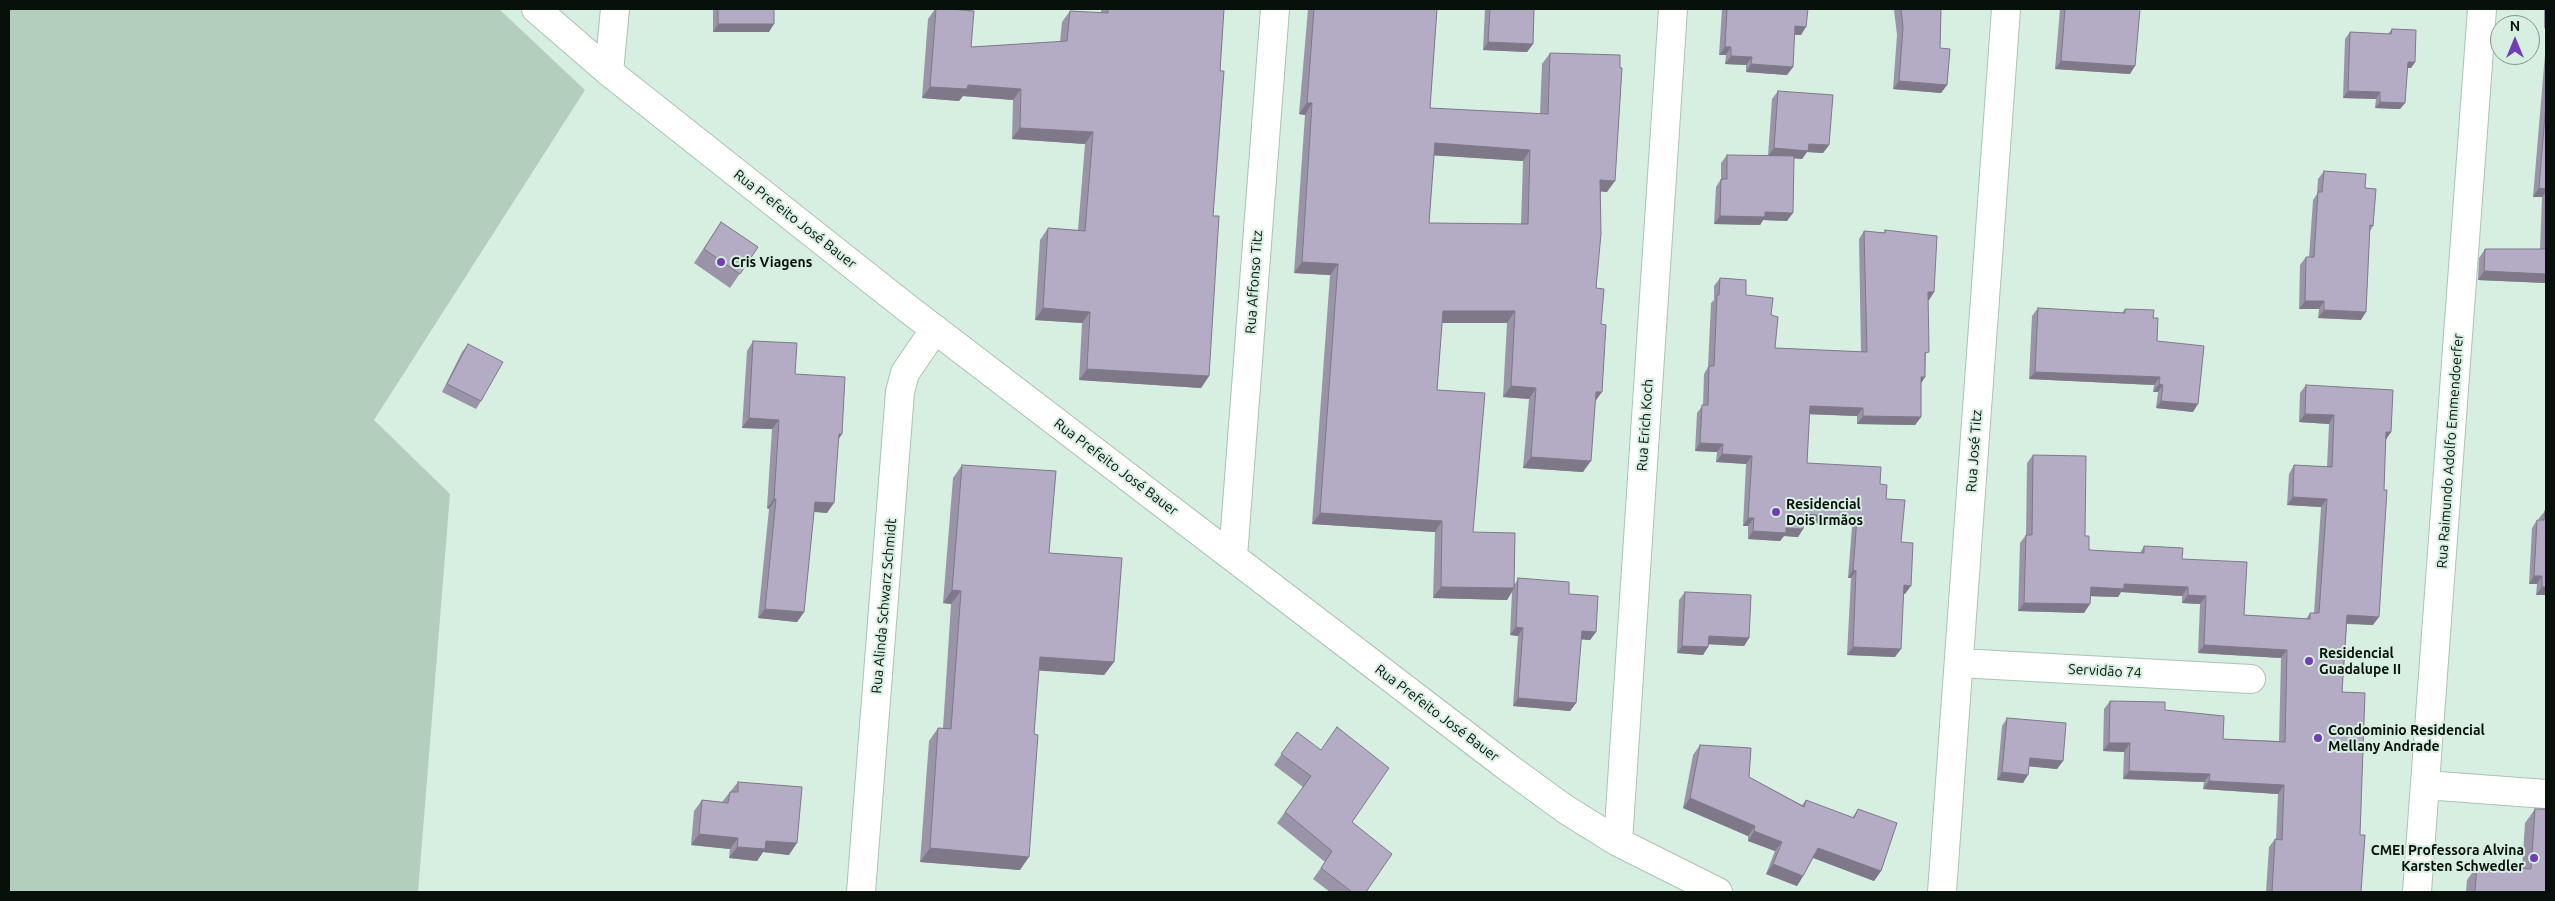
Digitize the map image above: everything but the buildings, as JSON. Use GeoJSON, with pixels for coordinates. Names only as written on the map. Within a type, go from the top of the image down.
{"type":"FeatureCollection","features":[{"type":"Feature","properties":{"kind":"street","name":"Rua Prefeito José Bauer"},"geometry":{"type":"LineString","coordinates":[[536,9],[609,72],[935,329],[1506,766],[1565,808],[1618,842],[1718,892]]}},
{"type":"Feature","properties":{"kind":"street"},"geometry":{"type":"LineString","coordinates":[[609,72],[615,9]]}},
{"type":"Feature","properties":{"kind":"street","name":"Rua Affonso Titz"},"geometry":{"type":"LineString","coordinates":[[1233,556],[1275,9]]}},
{"type":"Feature","properties":{"kind":"street","name":"Rua Erich Koch"},"geometry":{"type":"LineString","coordinates":[[1618,842],[1673,9]]}},
{"type":"Feature","properties":{"kind":"street","name":"Rua José Titz"},"geometry":{"type":"LineString","coordinates":[[1942,892],[2006,9]]}},
{"type":"Feature","properties":{"kind":"street","name":"Rua Raimundo Adolfo Emmendoerfer"},"geometry":{"type":"LineString","coordinates":[[2417,892],[2482,9]]}},
{"type":"Feature","properties":{"kind":"street","name":"Rua Alinda Schwarz Schmidt"},"geometry":{"type":"LineString","coordinates":[[861,892],[900,392],[905,373],[935,329]]}},
{"type":"Feature","properties":{"kind":"street","name":"Servidão 74"},"geometry":{"type":"LineString","coordinates":[[1959,663],[2251,679]]}},
{"type":"Feature","properties":{"kind":"street"},"geometry":{"type":"LineString","coordinates":[[2425,785],[2546,794]]}},
{"type":"Feature","properties":{"kind":"green space"},"geometry":{"type":"Polygon","coordinates":[[[9,9],[499,9],[585,90],[374,420],[450,494],[418,892],[9,892],[9,9]]]}},
{"type":"Feature","properties":{"kind":"place","name":"Cris Viagens"},"geometry":{"type":"Point","coordinates":[721,262]}},
{"type":"Feature","properties":{"kind":"place","name":"Residencial Dois Irmãos"},"geometry":{"type":"Point","coordinates":[1776,512]}},
{"type":"Feature","properties":{"kind":"place","name":"Residencial Guadalupe II"},"geometry":{"type":"Point","coordinates":[2309,661]}},
{"type":"Feature","properties":{"kind":"place","name":"Condominio Residencial Mellany Andrade"},"geometry":{"type":"Point","coordinates":[2318,738]}},
{"type":"Feature","properties":{"kind":"place","name":"CMEI Professora Alvina Karsten Schwedler"},"geometry":{"type":"Point","coordinates":[2534,858]}}]}
